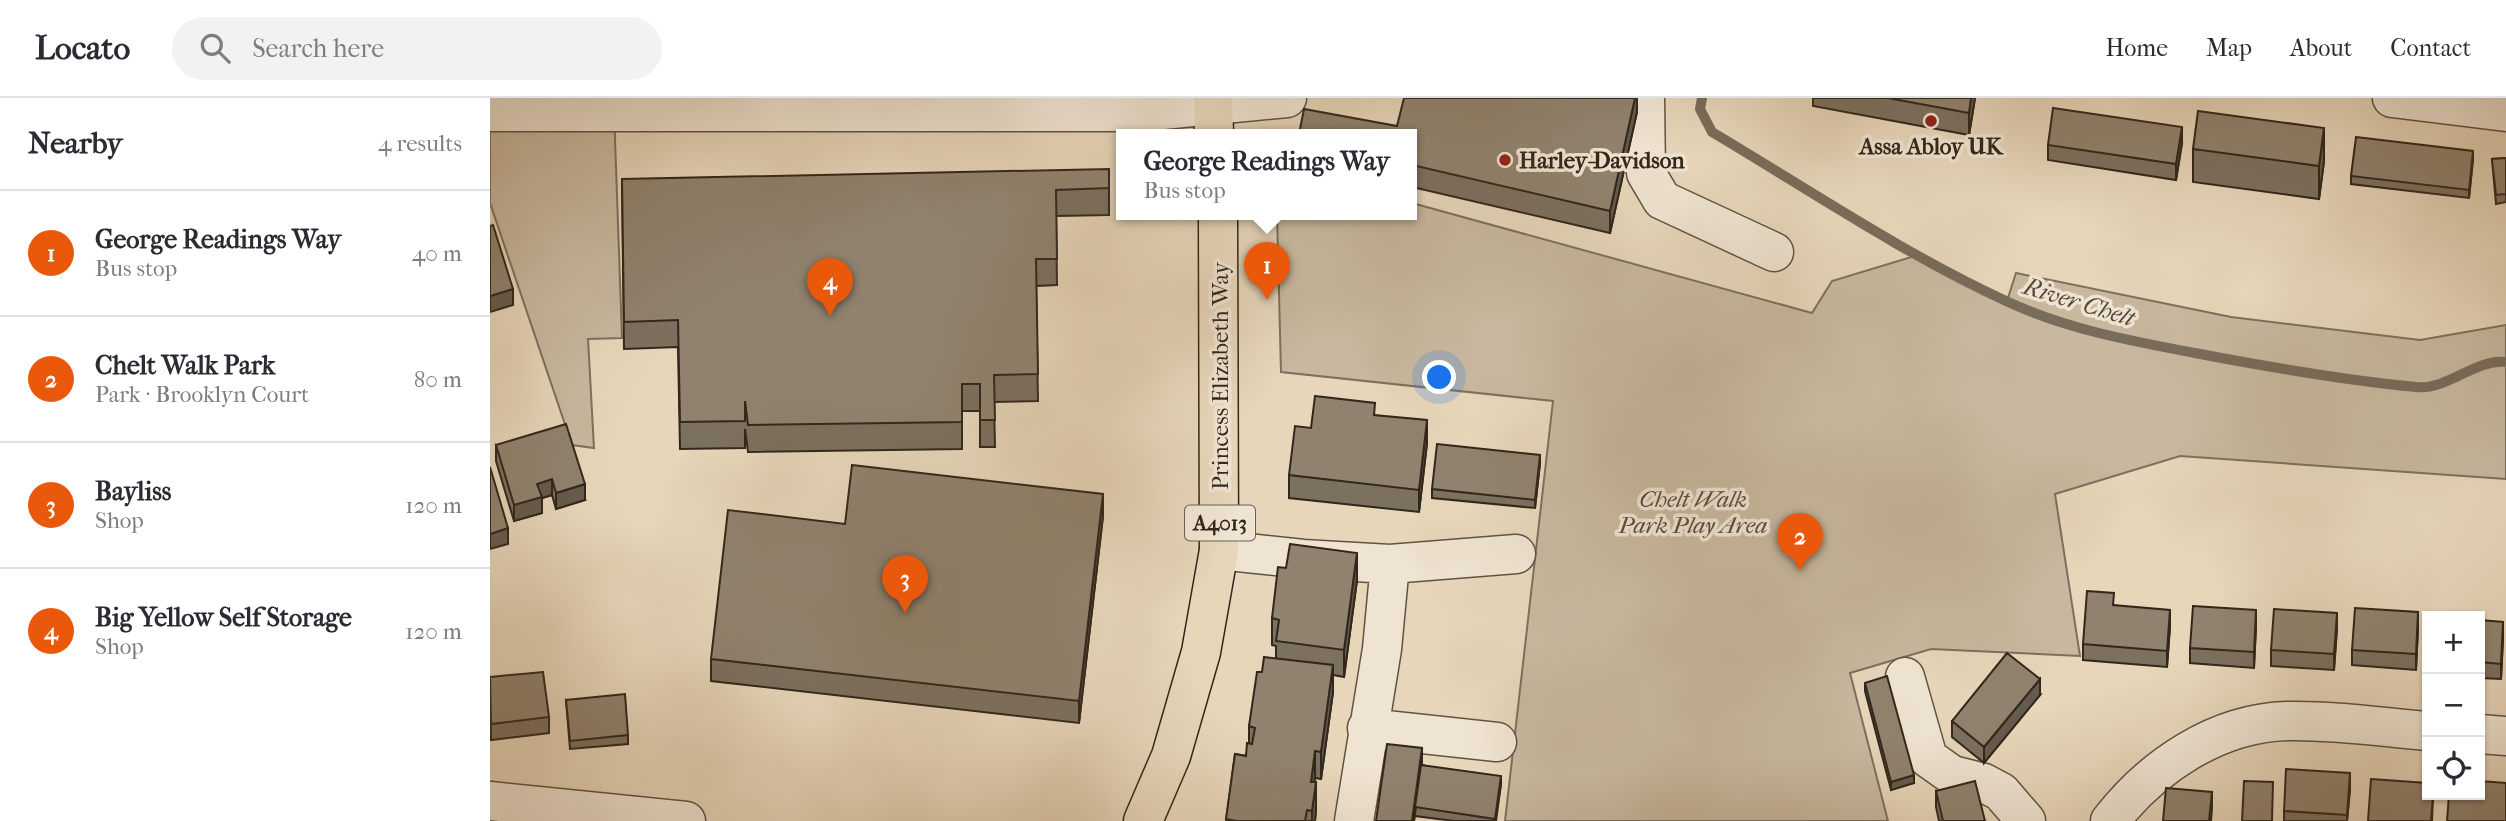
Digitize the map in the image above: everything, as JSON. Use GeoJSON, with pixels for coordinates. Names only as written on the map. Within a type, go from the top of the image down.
{"type":"FeatureCollection","features":[{"type":"Feature","properties":{"kind":"main road","name":"Princess Elizabeth Way"},"geometry":{"type":"LineString","coordinates":[[1143,821],[1171,756],[1201,652],[1219,550],[1218,220]]}},
{"type":"Feature","properties":{"kind":"street"},"geometry":{"type":"LineString","coordinates":[[490,112],[671,104],[956,105],[1214,112],[1287,98]]}},
{"type":"Feature","properties":{"kind":"street"},"geometry":{"type":"LineString","coordinates":[[1645,98],[1646,173],[1662,200],[1774,252]]}},
{"type":"Feature","properties":{"kind":"street"},"geometry":{"type":"LineString","coordinates":[[2392,98],[2506,112]]}},
{"type":"Feature","properties":{"kind":"street"},"geometry":{"type":"LineString","coordinates":[[1219,550],[1303,559],[1390,564],[1517,554]]}},
{"type":"Feature","properties":{"kind":"street"},"geometry":{"type":"LineString","coordinates":[[1354,821],[1367,728],[1382,649],[1390,564]]}},
{"type":"Feature","properties":{"kind":"street"},"geometry":{"type":"LineString","coordinates":[[1905,677],[1928,758],[1952,775],[1984,783],[2001,792],[2026,821]]}},
{"type":"Feature","properties":{"kind":"street"},"geometry":{"type":"LineString","coordinates":[[2110,821],[2129,797],[2155,773],[2186,752],[2230,733],[2287,721],[2422,731]]}},
{"type":"Feature","properties":{"kind":"street"},"geometry":{"type":"LineString","coordinates":[[1367,728],[1497,742]]}},
{"type":"Feature","properties":{"kind":"street"},"geometry":{"type":"LineString","coordinates":[[2485,734],[2506,736]]}},
{"type":"Feature","properties":{"kind":"street"},"geometry":{"type":"LineString","coordinates":[[490,801],[685,821]]}},
{"type":"Feature","properties":{"kind":"green space"},"geometry":{"type":"Polygon","coordinates":[[[614,110],[622,338],[588,339],[594,448],[572,445],[490,203],[490,112],[614,110]]]}},
{"type":"Feature","properties":{"kind":"green space","name":"Chelt Walk Park Play Area"},"geometry":{"type":"Polygon","coordinates":[[[1417,204],[1812,313],[1832,281],[1918,255],[2007,301],[2016,273],[2231,317],[2420,340],[2506,325],[2506,479],[2180,456],[2055,494],[2080,656],[1931,649],[1850,673],[1888,821],[1505,821],[1553,401],[1281,372],[1277,220],[1417,220],[1417,204]]]}},
{"type":"Feature","properties":{"kind":"building"},"geometry":{"type":"Polygon","coordinates":[[[1404,98],[1635,98],[1610,211],[1417,166],[1417,129],[1300,129],[1304,109],[1397,126],[1404,98]]]}},
{"type":"Feature","properties":{"kind":"building"},"geometry":{"type":"Polygon","coordinates":[[[1888,98],[1971,98],[1969,113],[1888,98]]]}},
{"type":"Feature","properties":{"kind":"building"},"geometry":{"type":"Polygon","coordinates":[[[2053,108],[2182,127],[2176,164],[2048,145],[2053,108]]]}},
{"type":"Feature","properties":{"kind":"building"},"geometry":{"type":"Polygon","coordinates":[[[2198,111],[2324,128],[2319,166],[2193,149],[2198,111]]]}},
{"type":"Feature","properties":{"kind":"building"},"geometry":{"type":"Polygon","coordinates":[[[2356,137],[2473,151],[2469,190],[2351,176],[2356,137]]]}},
{"type":"Feature","properties":{"kind":"building"},"geometry":{"type":"Polygon","coordinates":[[[2506,158],[2506,194],[2496,195],[2492,159],[2506,158]]]}},
{"type":"Feature","properties":{"kind":"building"},"geometry":{"type":"Polygon","coordinates":[[[1109,169],[1109,188],[1056,190],[1057,259],[1036,259],[1038,374],[994,375],[995,420],[980,420],[980,384],[962,384],[962,422],[748,425],[745,401],[745,421],[680,422],[678,320],[624,322],[622,179],[1109,169]]]}},
{"type":"Feature","properties":{"kind":"building"},"geometry":{"type":"Polygon","coordinates":[[[493,225],[513,289],[490,296],[490,226],[493,225]]]}},
{"type":"Feature","properties":{"kind":"building"},"geometry":{"type":"Polygon","coordinates":[[[1315,396],[1375,403],[1374,415],[1427,420],[1419,490],[1289,475],[1295,426],[1311,428],[1315,396]]]}},
{"type":"Feature","properties":{"kind":"building"},"geometry":{"type":"Polygon","coordinates":[[[566,424],[585,484],[556,493],[552,479],[537,484],[542,497],[514,505],[496,445],[566,424]]]}},
{"type":"Feature","properties":{"kind":"building"},"geometry":{"type":"Polygon","coordinates":[[[1437,444],[1540,455],[1535,500],[1432,489],[1437,444]]]}},
{"type":"Feature","properties":{"kind":"building"},"geometry":{"type":"Polygon","coordinates":[[[852,465],[1103,494],[1079,701],[711,659],[728,510],[845,524],[852,465]]]}},
{"type":"Feature","properties":{"kind":"building"},"geometry":{"type":"Polygon","coordinates":[[[490,467],[508,528],[490,534],[490,467]]]}},
{"type":"Feature","properties":{"kind":"building"},"geometry":{"type":"Polygon","coordinates":[[[1290,544],[1357,553],[1344,650],[1276,641],[1279,620],[1272,618],[1278,567],[1286,568],[1290,544]]]}},
{"type":"Feature","properties":{"kind":"building"},"geometry":{"type":"Polygon","coordinates":[[[2087,591],[2114,593],[2113,605],[2170,610],[2167,651],[2083,644],[2087,591]]]}},
{"type":"Feature","properties":{"kind":"building"},"geometry":{"type":"Polygon","coordinates":[[[2193,606],[2256,610],[2254,652],[2190,648],[2193,606]]]}},
{"type":"Feature","properties":{"kind":"building"},"geometry":{"type":"Polygon","coordinates":[[[2355,608],[2418,612],[2416,654],[2352,650],[2355,608]]]}},
{"type":"Feature","properties":{"kind":"building"},"geometry":{"type":"Polygon","coordinates":[[[2274,609],[2337,613],[2334,654],[2271,650],[2274,609]]]}},
{"type":"Feature","properties":{"kind":"building"},"geometry":{"type":"Polygon","coordinates":[[[2485,620],[2503,622],[2501,664],[2485,662],[2485,620]]]}},
{"type":"Feature","properties":{"kind":"building"},"geometry":{"type":"Polygon","coordinates":[[[2007,653],[2040,679],[1984,747],[1952,721],[2007,653]]]}},
{"type":"Feature","properties":{"kind":"building"},"geometry":{"type":"Polygon","coordinates":[[[1264,657],[1333,665],[1321,752],[1315,751],[1311,782],[1316,782],[1312,811],[1307,810],[1305,821],[1226,819],[1235,754],[1246,756],[1247,743],[1252,744],[1255,728],[1249,726],[1257,672],[1262,672],[1264,657]]]}},
{"type":"Feature","properties":{"kind":"building"},"geometry":{"type":"Polygon","coordinates":[[[543,672],[549,717],[491,724],[490,677],[543,672]]]}},
{"type":"Feature","properties":{"kind":"building"},"geometry":{"type":"Polygon","coordinates":[[[1887,676],[1914,775],[1891,782],[1865,683],[1887,676]]]}},
{"type":"Feature","properties":{"kind":"building"},"geometry":{"type":"Polygon","coordinates":[[[625,694],[628,735],[570,741],[566,700],[625,694]]]}},
{"type":"Feature","properties":{"kind":"building"},"geometry":{"type":"Polygon","coordinates":[[[1387,744],[1422,748],[1412,821],[1376,821],[1387,744]]]}},
{"type":"Feature","properties":{"kind":"building"},"geometry":{"type":"Polygon","coordinates":[[[1421,765],[1501,776],[1495,819],[1415,807],[1421,765]]]}},
{"type":"Feature","properties":{"kind":"building"},"geometry":{"type":"Polygon","coordinates":[[[2286,769],[2350,773],[2347,815],[2284,811],[2286,769]]]}},
{"type":"Feature","properties":{"kind":"building"},"geometry":{"type":"Polygon","coordinates":[[[2371,779],[2422,783],[2422,800],[2433,800],[2431,821],[2368,821],[2371,779]]]}},
{"type":"Feature","properties":{"kind":"building"},"geometry":{"type":"Polygon","coordinates":[[[1975,781],[1985,821],[1943,821],[1936,791],[1975,781]]]}},
{"type":"Feature","properties":{"kind":"building"},"geometry":{"type":"Polygon","coordinates":[[[2244,781],[2273,782],[2272,821],[2242,821],[2244,781]]]}},
{"type":"Feature","properties":{"kind":"building"},"geometry":{"type":"Polygon","coordinates":[[[2485,781],[2506,783],[2506,821],[2447,821],[2449,800],[2485,800],[2485,781]]]}},
{"type":"Feature","properties":{"kind":"building"},"geometry":{"type":"Polygon","coordinates":[[[2166,788],[2212,792],[2209,821],[2163,821],[2166,788]]]}},
{"type":"Feature","properties":{"kind":"waterway","name":"River Chelt"},"geometry":{"type":"LineString","coordinates":[[1702,98],[1700,109],[1712,132],[1857,220],[1968,283],[2029,311],[2075,327],[2123,339],[2277,368],[2416,387],[2439,384],[2483,365],[2506,362]]}},
{"type":"Feature","properties":{"kind":"place","name":"Assa Abloy UK"},"geometry":{"type":"Point","coordinates":[1931,121]}},
{"type":"Feature","properties":{"kind":"place","name":"Harley-Davidson"},"geometry":{"type":"Point","coordinates":[1505,160]}},
{"type":"Feature","properties":{"kind":"place","name":"George Readings Way"},"geometry":{"type":"Point","coordinates":[1267,300]}},
{"type":"Feature","properties":{"kind":"place","name":"Big Yellow Self Storage"},"geometry":{"type":"Point","coordinates":[830,316]}},
{"type":"Feature","properties":{"kind":"place","name":"Chelt Walk Park"},"geometry":{"type":"Point","coordinates":[1800,571]}},
{"type":"Feature","properties":{"kind":"place","name":"Bayliss"},"geometry":{"type":"Point","coordinates":[905,613]}}]}
